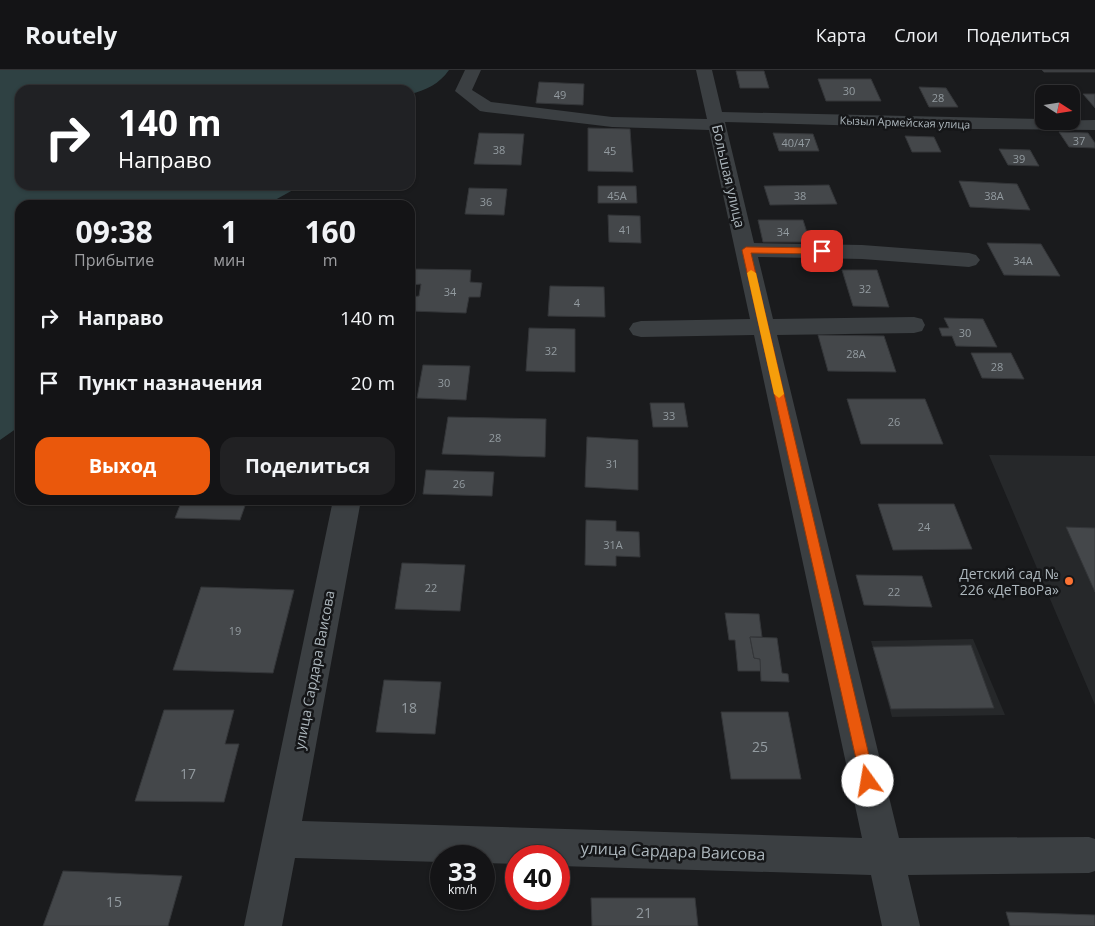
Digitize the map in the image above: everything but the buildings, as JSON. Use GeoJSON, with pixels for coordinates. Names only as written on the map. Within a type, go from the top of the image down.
{"type":"FeatureCollection","features":[{"type":"Feature","properties":{"kind":"street","name":"Кызыл Армейская улица"},"geometry":{"type":"LineString","coordinates":[[473,70],[463,91],[486,107],[612,122],[716,121],[974,124],[1091,121]]}},
{"type":"Feature","properties":{"kind":"street","name":"Большая улица"},"geometry":{"type":"LineString","coordinates":[[704,70],[901,926]]}},
{"type":"Feature","properties":{"kind":"street"},"geometry":{"type":"LineString","coordinates":[[746,250],[862,252],[969,260]]}},
{"type":"Feature","properties":{"kind":"street"},"geometry":{"type":"LineString","coordinates":[[642,329],[914,325]]}},
{"type":"Feature","properties":{"kind":"street","name":"улица Сардара Ваисова"},"geometry":{"type":"LineString","coordinates":[[263,926],[346,505]]}},
{"type":"Feature","properties":{"kind":"street","name":"улица Сардара Ваисова"},"geometry":{"type":"LineString","coordinates":[[280,839],[885,857],[1090,854]]}},
{"type":"Feature","properties":{"kind":"shaded area"},"geometry":{"type":"Polygon","coordinates":[[[0,70],[449,70],[432,86],[415,93],[415,85],[15,85],[15,190],[293,190],[275,200],[15,200],[15,430],[0,440],[0,70]]]}},
{"type":"Feature","properties":{"kind":"shaded area","name":"Детский сад № 226 «ДеТвоРа»"},"geometry":{"type":"Polygon","coordinates":[[[989,455],[1095,456],[1095,705],[989,455]]]}},
{"type":"Feature","properties":{"kind":"shaded area"},"geometry":{"type":"Polygon","coordinates":[[[973,639],[1005,715],[892,717],[871,641],[973,639]]]}},
{"type":"Feature","properties":{"kind":"slow traffic"},"geometry":{"type":"LineString","coordinates":[[751,273],[779,394]]}},
{"type":"Feature","properties":{"kind":"place","name":"Детский сад № 226 «ДеТвоРа»"},"geometry":{"type":"Point","coordinates":[1069,581]}},
{"type":"Feature","properties":{"kind":"route"},"geometry":{"type":"LineString","coordinates":[[822,251],[746,250],[868,781]]}}]}
